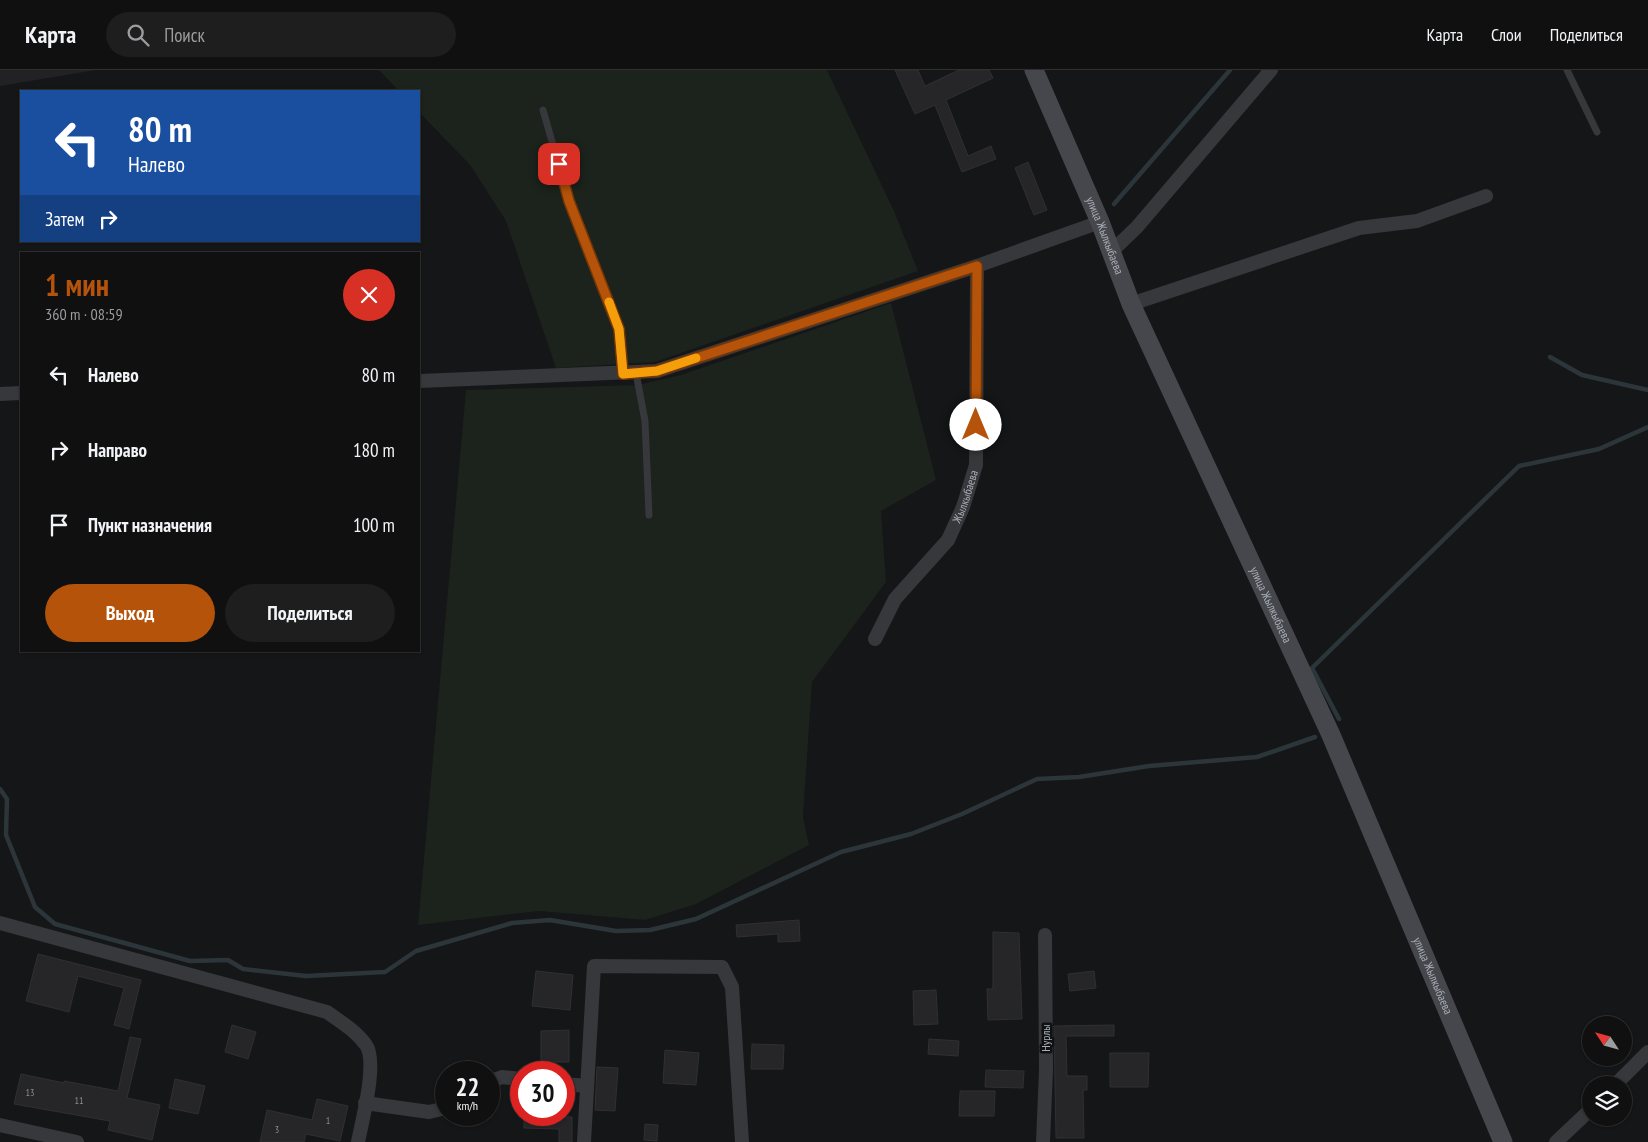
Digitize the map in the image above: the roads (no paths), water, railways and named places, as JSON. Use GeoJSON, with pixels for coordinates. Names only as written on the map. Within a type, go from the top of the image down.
{"type":"FeatureCollection","features":[{"type":"Feature","properties":{"kind":"main road","name":"улица Жылкыбаева"},"geometry":{"type":"LineString","coordinates":[[1034,70],[1100,222],[1131,304],[1330,735],[1504,1142]]}},
{"type":"Feature","properties":{"kind":"street"},"geometry":{"type":"LineString","coordinates":[[1111,252],[1137,227],[1271,70]]}},
{"type":"Feature","properties":{"kind":"street"},"geometry":{"type":"LineString","coordinates":[[1131,304],[1342,233],[1359,228],[1417,221],[1486,196]]}},
{"type":"Feature","properties":{"kind":"street"},"geometry":{"type":"LineString","coordinates":[[420,380],[629,374],[657,371],[977,266],[1100,222]]}},
{"type":"Feature","properties":{"kind":"street","name":"Жылкыбаева"},"geometry":{"type":"LineString","coordinates":[[875,639],[895,599],[948,540],[963,506],[976,465],[977,266]]}},
{"type":"Feature","properties":{"kind":"street"},"geometry":{"type":"LineString","coordinates":[[0,394],[20,393]]}},
{"type":"Feature","properties":{"kind":"street"},"geometry":{"type":"LineString","coordinates":[[0,924],[327,1012],[351,1029],[367,1047],[370,1067],[358,1142]]}},
{"type":"Feature","properties":{"kind":"street","name":"Нурлы"},"geometry":{"type":"LineString","coordinates":[[1043,1142],[1046,1070],[1045,935]]}},
{"type":"Feature","properties":{"kind":"street"},"geometry":{"type":"LineString","coordinates":[[584,1142],[594,966],[722,967],[732,987],[742,1142]]}},
{"type":"Feature","properties":{"kind":"street"},"geometry":{"type":"LineString","coordinates":[[1624,1076],[1648,1052]]}},
{"type":"Feature","properties":{"kind":"street"},"geometry":{"type":"LineString","coordinates":[[575,1085],[587,1086]]}},
{"type":"Feature","properties":{"kind":"street"},"geometry":{"type":"LineString","coordinates":[[365,1103],[429,1112],[435,1111]]}},
{"type":"Feature","properties":{"kind":"street"},"geometry":{"type":"LineString","coordinates":[[1556,1142],[1582,1117]]}},
{"type":"Feature","properties":{"kind":"street"},"geometry":{"type":"LineString","coordinates":[[0,1125],[77,1142]]}},
{"type":"Feature","properties":{"kind":"lane"},"geometry":{"type":"LineString","coordinates":[[1567,70],[1597,132]]}},
{"type":"Feature","properties":{"kind":"lane"},"geometry":{"type":"LineString","coordinates":[[543,110],[569,201],[619,329],[629,374],[645,421],[648,515]]}},
{"type":"Feature","properties":{"kind":"waterway"},"geometry":{"type":"LineString","coordinates":[[1114,204],[1230,70]]}},
{"type":"Feature","properties":{"kind":"waterway"},"geometry":{"type":"LineString","coordinates":[[1550,357],[1582,375],[1648,390]]}},
{"type":"Feature","properties":{"kind":"waterway"},"geometry":{"type":"LineString","coordinates":[[1339,719],[1312,668],[1519,466],[1599,449],[1648,427]]}},
{"type":"Feature","properties":{"kind":"waterway"},"geometry":{"type":"LineString","coordinates":[[0,789],[7,799],[6,835],[35,907],[55,924],[190,961],[228,960],[243,969],[306,976],[385,972],[416,951],[512,923],[550,920],[616,931],[650,930],[696,919],[841,852],[911,834],[962,814],[1037,779],[1079,777],[1149,766],[1257,757],[1315,737]]}}]}
